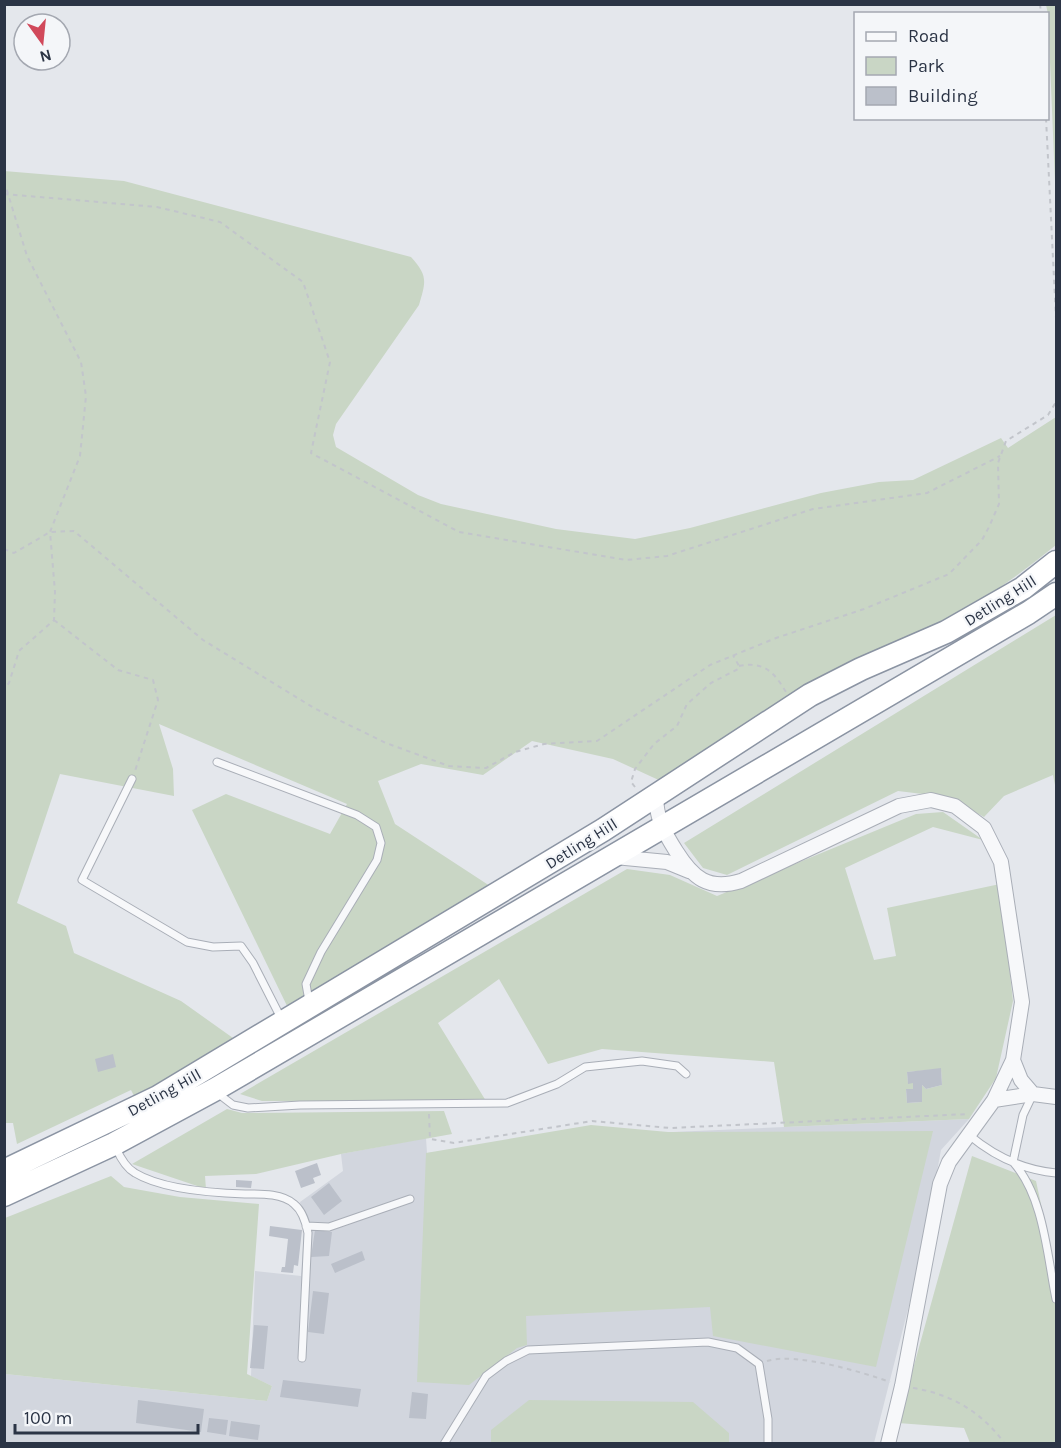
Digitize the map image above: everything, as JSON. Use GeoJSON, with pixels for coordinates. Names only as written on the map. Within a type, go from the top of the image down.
{"type":"FeatureCollection","features":[{"type":"Feature","properties":{"kind":"highway","name":"Detling Hill"},"geometry":{"type":"LineString","coordinates":[[109,1134],[214,1090],[614,857],[657,816],[793,706],[861,669],[946,632],[1023,588],[1056,562]]}},
{"type":"Feature","properties":{"kind":"highway","name":"Detling Hill"},"geometry":{"type":"LineString","coordinates":[[109,1134],[158,1097],[603,830],[657,816],[1028,614],[1056,594]]}},
{"type":"Feature","properties":{"kind":"highway"},"geometry":{"type":"LineString","coordinates":[[4,1171],[109,1134]]}},
{"type":"Feature","properties":{"kind":"highway"},"geometry":{"type":"LineString","coordinates":[[4,1195],[109,1134]]}},
{"type":"Feature","properties":{"kind":"street"},"geometry":{"type":"LineString","coordinates":[[614,857],[667,862],[688,871],[705,882],[728,885],[899,806],[931,800],[955,806],[984,828],[1000,862],[1022,1002],[1013,1060],[994,1100],[949,1162],[940,1184],[902,1386],[888,1443]]}},
{"type":"Feature","properties":{"kind":"street"},"geometry":{"type":"LineString","coordinates":[[647,859],[657,816]]}},
{"type":"Feature","properties":{"kind":"street"},"geometry":{"type":"LineString","coordinates":[[657,816],[688,871]]}},
{"type":"Feature","properties":{"kind":"street"},"geometry":{"type":"LineString","coordinates":[[1013,1060],[1021,1080],[1033,1094]]}},
{"type":"Feature","properties":{"kind":"street"},"geometry":{"type":"LineString","coordinates":[[994,1100],[1033,1094],[1056,1097]]}},
{"type":"Feature","properties":{"kind":"lane"},"geometry":{"type":"LineString","coordinates":[[217,762],[357,815],[376,827],[381,843],[377,860],[306,984],[310,1006]]}},
{"type":"Feature","properties":{"kind":"lane"},"geometry":{"type":"LineString","coordinates":[[132,779],[82,880],[187,942],[213,947],[241,946],[253,963],[283,1022]]}},
{"type":"Feature","properties":{"kind":"lane"},"geometry":{"type":"LineString","coordinates":[[214,1090],[233,1105],[248,1108],[300,1105],[507,1103],[557,1084],[585,1067],[615,1062],[642,1061],[677,1066],[686,1074]]}},
{"type":"Feature","properties":{"kind":"lane"},"geometry":{"type":"LineString","coordinates":[[1012,1162],[1023,1115],[1033,1094]]}},
{"type":"Feature","properties":{"kind":"lane"},"geometry":{"type":"LineString","coordinates":[[109,1134],[122,1161],[134,1173],[158,1182],[213,1192],[272,1195],[294,1203],[306,1226],[302,1358]]}},
{"type":"Feature","properties":{"kind":"lane"},"geometry":{"type":"LineString","coordinates":[[969,1135],[1012,1162],[1032,1170],[1056,1173]]}},
{"type":"Feature","properties":{"kind":"lane"},"geometry":{"type":"LineString","coordinates":[[1012,1162],[1020,1171],[1033,1198],[1056,1299]]}},
{"type":"Feature","properties":{"kind":"lane"},"geometry":{"type":"LineString","coordinates":[[306,1226],[329,1227],[410,1199]]}},
{"type":"Feature","properties":{"kind":"lane"},"geometry":{"type":"LineString","coordinates":[[444,1443],[486,1376],[506,1360],[528,1350],[708,1342],[737,1348],[759,1364],[768,1419],[768,1443]]}},
{"type":"Feature","properties":{"kind":"path"},"geometry":{"type":"LineString","coordinates":[[1046,120],[1056,318]]}},
{"type":"Feature","properties":{"kind":"path"},"geometry":{"type":"LineString","coordinates":[[4,181],[6,194],[27,255],[81,362],[86,396],[80,456],[50,532],[55,592],[54,620],[19,651],[9,683],[4,689]]}},
{"type":"Feature","properties":{"kind":"path"},"geometry":{"type":"LineString","coordinates":[[6,194],[157,207],[220,222],[303,282],[330,362],[311,453],[459,532],[626,560],[667,556],[813,509],[927,492],[1000,456]]}},
{"type":"Feature","properties":{"kind":"path"},"geometry":{"type":"LineString","coordinates":[[4,549],[14,553],[50,532],[74,531],[203,640],[314,708],[386,743],[449,766],[486,768],[515,752],[544,744],[597,741],[710,665],[864,609],[949,574],[982,540],[999,504],[1000,456],[1006,441],[1048,415],[1056,402]]}},
{"type":"Feature","properties":{"kind":"path"},"geometry":{"type":"LineString","coordinates":[[54,620],[118,670],[153,680],[158,700],[132,779]]}},
{"type":"Feature","properties":{"kind":"path"},"geometry":{"type":"LineString","coordinates":[[733,655],[739,666]]}},
{"type":"Feature","properties":{"kind":"path"},"geometry":{"type":"LineString","coordinates":[[657,816],[631,782],[635,769],[654,744],[677,726],[687,704],[711,683],[739,666],[753,663],[764,666],[777,676],[793,706]]}},
{"type":"Feature","properties":{"kind":"path"},"geometry":{"type":"LineString","coordinates":[[429,1105],[430,1139],[454,1143],[592,1120],[670,1128],[984,1113]]}},
{"type":"Feature","properties":{"kind":"shaded area"},"geometry":{"type":"Polygon","coordinates":[[[969,1119],[941,1150],[921,1258],[874,1443],[5,1444],[5,1374],[267,1401],[272,1386],[251,1376],[255,1271],[301,1276],[304,1231],[300,1202],[343,1171],[341,1154],[426,1138],[427,1153],[605,1135],[969,1119]]]}},
{"type":"Feature","properties":{"kind":"green space"},"geometry":{"type":"Polygon","coordinates":[[[1046,5],[1056,5],[1056,206],[1049,12],[1046,5]]]}},
{"type":"Feature","properties":{"kind":"green space"},"geometry":{"type":"Polygon","coordinates":[[[4,171],[124,181],[411,257],[424,279],[419,305],[336,424],[333,435],[336,447],[418,495],[441,504],[556,529],[635,539],[690,528],[821,493],[879,482],[913,480],[1001,438],[1008,448],[1056,417],[1056,545],[1011,580],[915,643],[663,782],[613,759],[532,741],[483,775],[421,764],[378,781],[395,824],[490,886],[289,1010],[192,810],[226,794],[330,834],[347,804],[159,724],[173,769],[174,796],[60,774],[17,903],[66,926],[74,953],[181,1001],[233,1038],[135,1098],[131,1090],[17,1144],[13,1123],[4,1123],[4,171]]]}},
{"type":"Feature","properties":{"kind":"green space"},"geometry":{"type":"Polygon","coordinates":[[[1056,615],[1056,790],[1053,775],[1004,796],[984,817],[947,797],[898,791],[727,875],[703,868],[684,843],[1056,615]]]}},
{"type":"Feature","properties":{"kind":"green space"},"geometry":{"type":"Polygon","coordinates":[[[943,812],[983,840],[933,827],[845,868],[874,960],[896,956],[887,908],[1000,884],[1013,1001],[996,1078],[969,1119],[784,1127],[774,1062],[602,1049],[548,1064],[499,979],[438,1023],[486,1101],[262,1101],[240,1094],[627,869],[670,875],[717,896],[916,814],[943,812]],[[941,1069],[907,1072],[908,1083],[913,1083],[913,1089],[906,1089],[907,1103],[922,1102],[922,1085],[926,1089],[942,1085],[941,1069]]]}},
{"type":"Feature","properties":{"kind":"green space"},"geometry":{"type":"Polygon","coordinates":[[[227,1109],[242,1113],[444,1111],[452,1134],[341,1154],[256,1174],[205,1176],[206,1189],[132,1164],[227,1109]]]}},
{"type":"Feature","properties":{"kind":"green space"},"geometry":{"type":"Polygon","coordinates":[[[591,1125],[668,1132],[933,1131],[876,1367],[713,1336],[710,1307],[526,1316],[527,1345],[517,1348],[469,1385],[417,1382],[426,1153],[591,1125]]]}},
{"type":"Feature","properties":{"kind":"green space"},"geometry":{"type":"Polygon","coordinates":[[[972,1156],[1036,1181],[1056,1274],[1056,1443],[970,1443],[964,1428],[898,1423],[972,1156]]]}},
{"type":"Feature","properties":{"kind":"green space"},"geometry":{"type":"Polygon","coordinates":[[[111,1176],[124,1187],[180,1197],[259,1204],[247,1374],[272,1386],[267,1401],[5,1374],[5,1218],[111,1176]]]}},
{"type":"Feature","properties":{"kind":"green space"},"geometry":{"type":"Polygon","coordinates":[[[529,1400],[693,1402],[729,1433],[729,1443],[491,1443],[491,1430],[529,1400]]]}},
{"type":"Feature","properties":{"kind":"building"},"geometry":{"type":"Polygon","coordinates":[[[113,1054],[116,1067],[98,1072],[95,1059],[113,1054]]]}},
{"type":"Feature","properties":{"kind":"building"},"geometry":{"type":"Polygon","coordinates":[[[941,1068],[942,1085],[926,1089],[922,1085],[922,1102],[907,1103],[906,1089],[913,1089],[913,1083],[908,1084],[907,1072],[941,1068]]]}},
{"type":"Feature","properties":{"kind":"building"},"geometry":{"type":"Polygon","coordinates":[[[317,1163],[321,1175],[313,1178],[315,1183],[301,1188],[295,1171],[317,1163]]]}},
{"type":"Feature","properties":{"kind":"building"},"geometry":{"type":"Polygon","coordinates":[[[236,1180],[252,1181],[251,1188],[236,1187],[236,1180]]]}},
{"type":"Feature","properties":{"kind":"building"},"geometry":{"type":"Polygon","coordinates":[[[329,1183],[342,1201],[324,1215],[311,1197],[329,1183]]]}},
{"type":"Feature","properties":{"kind":"building"},"geometry":{"type":"Polygon","coordinates":[[[270,1226],[302,1230],[298,1266],[294,1265],[293,1273],[281,1272],[282,1267],[285,1267],[288,1239],[269,1236],[270,1226]]]}},
{"type":"Feature","properties":{"kind":"building"},"geometry":{"type":"Polygon","coordinates":[[[315,1230],[332,1232],[329,1256],[311,1257],[315,1230]]]}},
{"type":"Feature","properties":{"kind":"building"},"geometry":{"type":"Polygon","coordinates":[[[362,1251],[365,1260],[335,1273],[331,1264],[362,1251]]]}},
{"type":"Feature","properties":{"kind":"building"},"geometry":{"type":"Polygon","coordinates":[[[313,1291],[329,1293],[324,1334],[308,1332],[313,1291]]]}},
{"type":"Feature","properties":{"kind":"building"},"geometry":{"type":"Polygon","coordinates":[[[254,1325],[268,1326],[264,1369],[250,1368],[254,1325]]]}},
{"type":"Feature","properties":{"kind":"building"},"geometry":{"type":"Polygon","coordinates":[[[283,1380],[361,1389],[358,1407],[280,1397],[283,1380]]]}},
{"type":"Feature","properties":{"kind":"building"},"geometry":{"type":"Polygon","coordinates":[[[412,1392],[428,1394],[426,1419],[409,1418],[412,1392]]]}},
{"type":"Feature","properties":{"kind":"building"},"geometry":{"type":"Polygon","coordinates":[[[138,1400],[204,1409],[201,1432],[136,1423],[138,1400]]]}},
{"type":"Feature","properties":{"kind":"building"},"geometry":{"type":"Polygon","coordinates":[[[209,1418],[228,1420],[226,1435],[207,1432],[209,1418]]]}},
{"type":"Feature","properties":{"kind":"building"},"geometry":{"type":"Polygon","coordinates":[[[231,1421],[260,1425],[258,1440],[229,1436],[231,1421]]]}}]}
